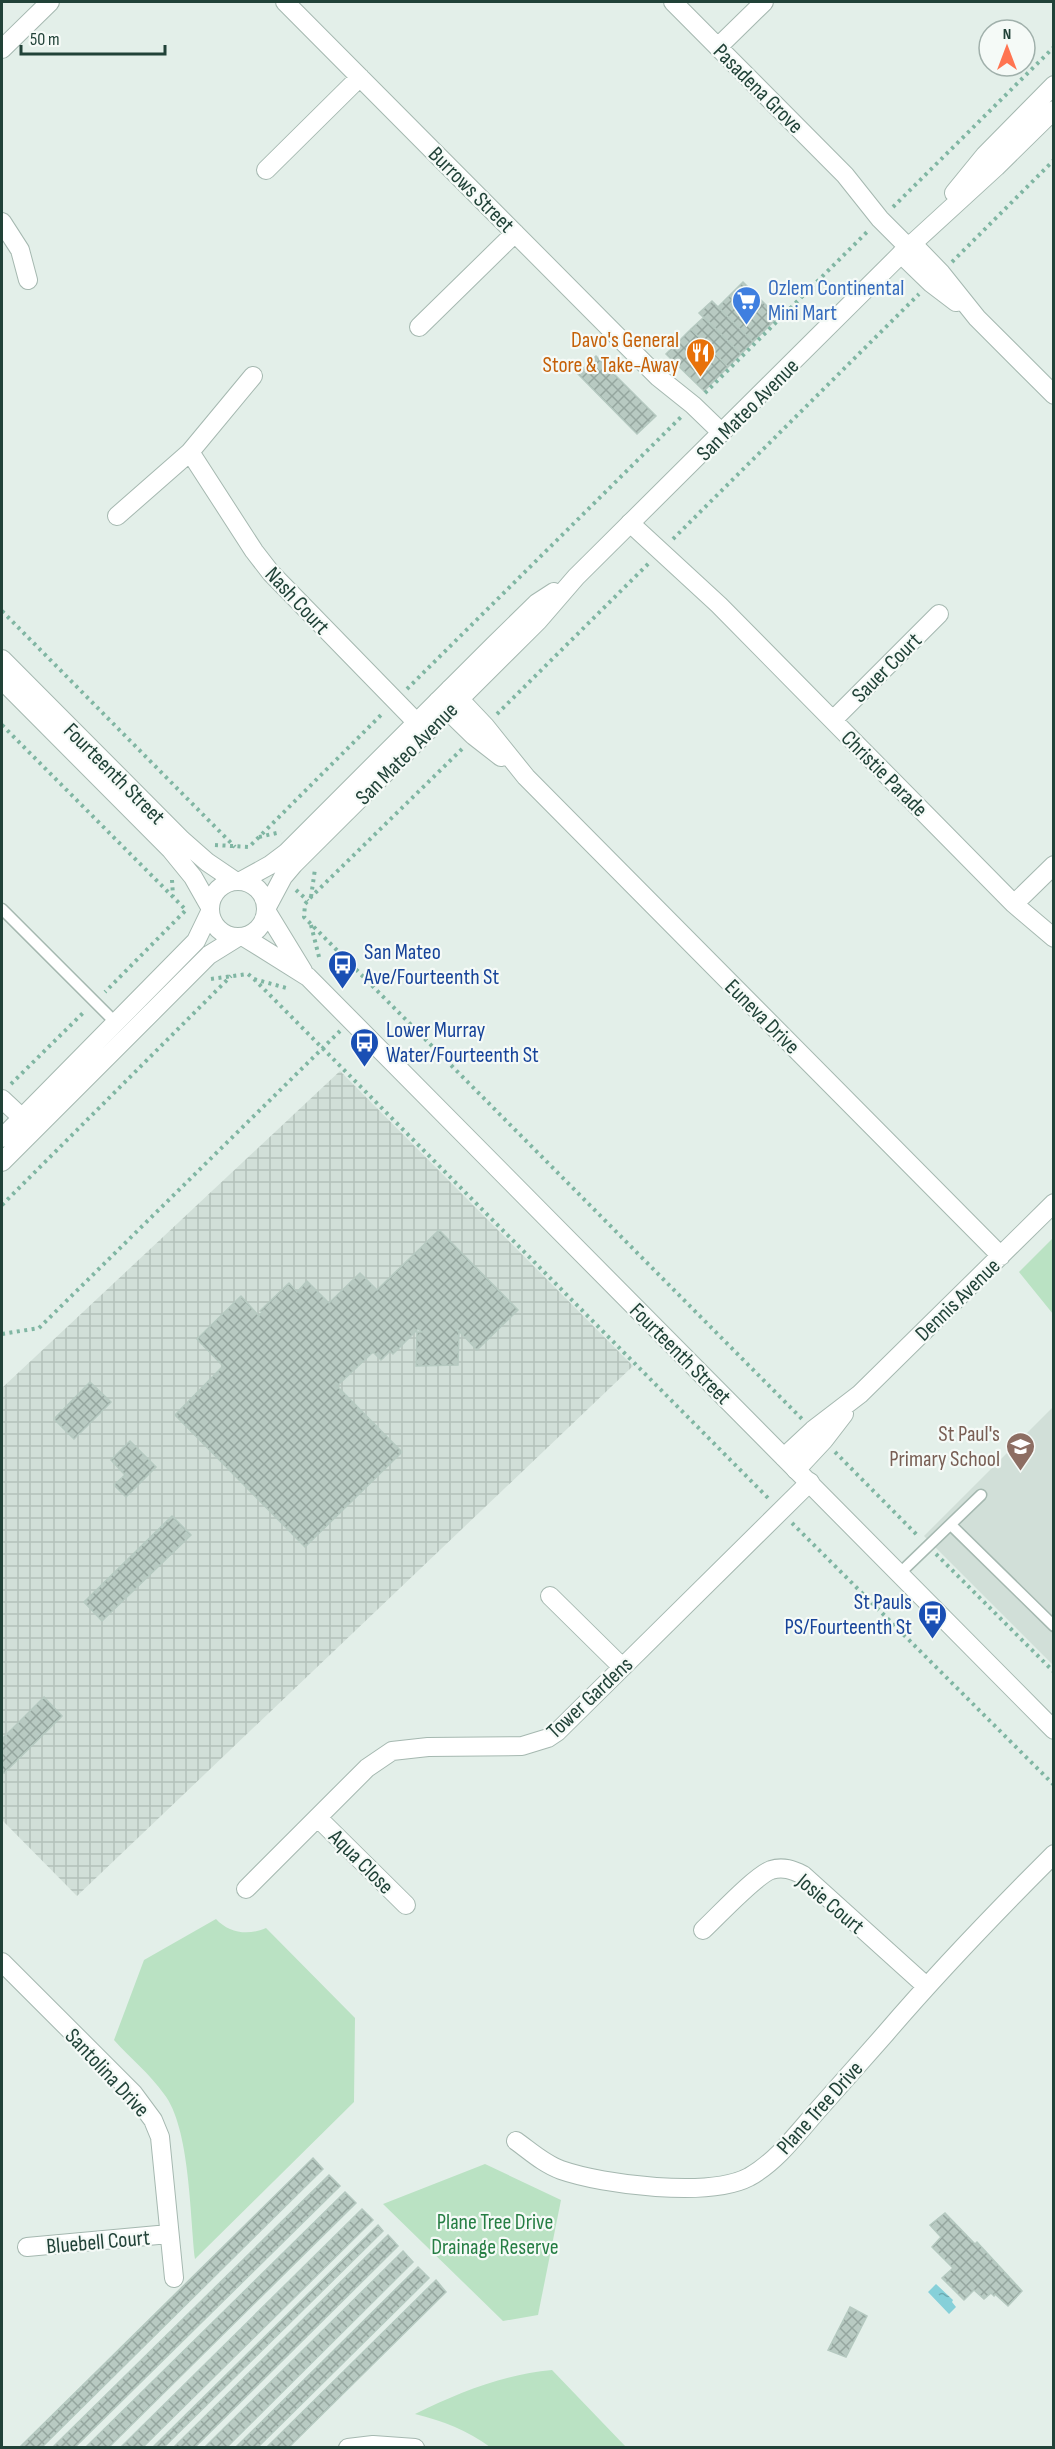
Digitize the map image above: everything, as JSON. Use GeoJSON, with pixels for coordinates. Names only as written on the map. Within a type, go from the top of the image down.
{"type":"FeatureCollection","features":[{"type":"Feature","properties":{"kind":"street"},"geometry":{"type":"LineString","coordinates":[[2,49],[50,2]]}},
{"type":"Feature","properties":{"kind":"street","name":"Burrows Street"},"geometry":{"type":"LineString","coordinates":[[285,2],[718,438]]}},
{"type":"Feature","properties":{"kind":"street","name":"Pasadena Grove"},"geometry":{"type":"LineString","coordinates":[[673,2],[885,215],[936,278],[1053,395]]}},
{"type":"Feature","properties":{"kind":"street"},"geometry":{"type":"LineString","coordinates":[[718,47],[764,2]]}},
{"type":"Feature","properties":{"kind":"street"},"geometry":{"type":"LineString","coordinates":[[266,171],[360,77]]}},
{"type":"Feature","properties":{"kind":"street","name":"San Mateo Avenue"},"geometry":{"type":"LineString","coordinates":[[909,246],[985,155],[1053,85]]}},
{"type":"Feature","properties":{"kind":"street","name":"San Mateo Avenue"},"geometry":{"type":"LineString","coordinates":[[267,910],[283,877],[294,864],[537,603],[576,577],[909,246],[996,167],[1053,110]]}},
{"type":"Feature","properties":{"kind":"street"},"geometry":{"type":"LineString","coordinates":[[2,222],[20,250],[28,280]]}},
{"type":"Feature","properties":{"kind":"street"},"geometry":{"type":"LineString","coordinates":[[418,327],[515,233]]}},
{"type":"Feature","properties":{"kind":"street"},"geometry":{"type":"LineString","coordinates":[[117,516],[190,452],[253,376]]}},
{"type":"Feature","properties":{"kind":"street","name":"Nash Court"},"geometry":{"type":"LineString","coordinates":[[190,452],[254,551],[271,573],[421,728]]}},
{"type":"Feature","properties":{"kind":"street","name":"Christie Parade"},"geometry":{"type":"LineString","coordinates":[[635,519],[1014,904],[1053,938]]}},
{"type":"Feature","properties":{"kind":"street","name":"Sauer Court"},"geometry":{"type":"LineString","coordinates":[[833,720],[939,614]]}},
{"type":"Feature","properties":{"kind":"street","name":"Fourteenth Street"},"geometry":{"type":"LineString","coordinates":[[2,659],[182,840],[238,880]]}},
{"type":"Feature","properties":{"kind":"street","name":"Fourteenth Street"},"geometry":{"type":"LineString","coordinates":[[2,680],[171,850],[193,877],[210,909]]}},
{"type":"Feature","properties":{"kind":"street","name":"Euneva Drive"},"geometry":{"type":"LineString","coordinates":[[449,700],[1001,1256]]}},
{"type":"Feature","properties":{"kind":"street","name":"San Mateo Avenue"},"geometry":{"type":"LineString","coordinates":[[238,880],[270,865],[286,853],[421,728]]}},
{"type":"Feature","properties":{"kind":"street"},"geometry":{"type":"LineString","coordinates":[[1014,904],[1053,865]]}},
{"type":"Feature","properties":{"kind":"street"},"geometry":{"type":"LineString","coordinates":[[2,1162],[28,1123],[122,1029],[209,955],[259,928],[267,910],[262,892],[256,886],[238,880],[220,886],[215,892],[196,941],[122,1029]]}},
{"type":"Feature","properties":{"kind":"street"},"geometry":{"type":"LineString","coordinates":[[210,909],[216,927],[229,936],[241,937]]}},
{"type":"Feature","properties":{"kind":"street","name":"Fourteenth Street"},"geometry":{"type":"LineString","coordinates":[[267,910],[308,977],[1053,1730]]}},
{"type":"Feature","properties":{"kind":"street","name":"Fourteenth Street"},"geometry":{"type":"LineString","coordinates":[[241,937],[308,977]]}},
{"type":"Feature","properties":{"kind":"street"},"geometry":{"type":"LineString","coordinates":[[2,1099],[28,1123]]}},
{"type":"Feature","properties":{"kind":"street"},"geometry":{"type":"LineString","coordinates":[[2,1138],[28,1123]]}},
{"type":"Feature","properties":{"kind":"street","name":"Dennis Avenue"},"geometry":{"type":"LineString","coordinates":[[790,1463],[1053,1203]]}},
{"type":"Feature","properties":{"kind":"street","name":"Tower Gardens"},"geometry":{"type":"LineString","coordinates":[[246,1888],[367,1768],[392,1751],[428,1747],[522,1746],[548,1738],[571,1719],[810,1482]]}},
{"type":"Feature","properties":{"kind":"street"},"geometry":{"type":"LineString","coordinates":[[550,1596],[622,1667]]}},
{"type":"Feature","properties":{"kind":"street","name":"Aqua Close"},"geometry":{"type":"LineString","coordinates":[[318,1818],[405,1905]]}},
{"type":"Feature","properties":{"kind":"street","name":"Plane Tree Drive"},"geometry":{"type":"LineString","coordinates":[[516,2141],[540,2159],[560,2170],[638,2185],[702,2188],[726,2185],[748,2177],[768,2163],[795,2137],[926,1986],[1053,1854]]}},
{"type":"Feature","properties":{"kind":"street","name":"Josie Court"},"geometry":{"type":"LineString","coordinates":[[703,1930],[767,1872],[784,1868],[803,1875],[926,1986]]}},
{"type":"Feature","properties":{"kind":"street","name":"Santolina Drive"},"geometry":{"type":"LineString","coordinates":[[2,1962],[133,2093],[153,2120],[160,2137],[174,2278]]}},
{"type":"Feature","properties":{"kind":"street","name":"Bluebell Court"},"geometry":{"type":"LineString","coordinates":[[27,2247],[170,2234]]}},
{"type":"Feature","properties":{"kind":"street"},"geometry":{"type":"LineString","coordinates":[[348,2448],[372,2445],[415,2448]]}},
{"type":"Feature","properties":{"kind":"lane"},"geometry":{"type":"LineString","coordinates":[[2,909],[122,1029]]}},
{"type":"Feature","properties":{"kind":"lane"},"geometry":{"type":"LineString","coordinates":[[899,1574],[981,1495]]}},
{"type":"Feature","properties":{"kind":"lane"},"geometry":{"type":"LineString","coordinates":[[951,1525],[1053,1626]]}},
{"type":"Feature","properties":{"kind":"path"},"geometry":{"type":"LineString","coordinates":[[225,847],[249,847],[1053,47]]}},
{"type":"Feature","properties":{"kind":"path"},"geometry":{"type":"LineString","coordinates":[[1053,160],[311,897],[305,904],[304,917],[1053,1672]]}},
{"type":"Feature","properties":{"kind":"path"},"geometry":{"type":"LineString","coordinates":[[2,612],[236,848]]}},
{"type":"Feature","properties":{"kind":"path"},"geometry":{"type":"LineString","coordinates":[[2,725],[186,910],[177,919]]}},
{"type":"Feature","properties":{"kind":"path"},"geometry":{"type":"LineString","coordinates":[[2,1205],[231,975],[248,974],[1053,1785]]}},
{"type":"Feature","properties":{"kind":"path"},"geometry":{"type":"LineString","coordinates":[[2,1334],[39,1328],[351,1021]]}},
{"type":"Feature","properties":{"kind":"shaded area"},"geometry":{"type":"Polygon","coordinates":[[[340,1071],[633,1366],[77,1896],[2,1820],[2,1388],[340,1071]]]}},
{"type":"Feature","properties":{"kind":"shaded area","name":"St Paul's Primary School"},"geometry":{"type":"Polygon","coordinates":[[[1053,1407],[1053,1665],[924,1536],[1053,1407]]]}},
{"type":"Feature","properties":{"kind":"green space"},"geometry":{"type":"Polygon","coordinates":[[[1053,1238],[1053,1314],[1019,1272],[1053,1238]]]}},
{"type":"Feature","properties":{"kind":"green space"},"geometry":{"type":"Polygon","coordinates":[[[216,1919],[221,1924],[239,1932],[252,1932],[266,1928],[355,2018],[354,2102],[195,2259],[184,2149],[173,2109],[153,2080],[114,2040],[144,1960],[216,1919]]]}},
{"type":"Feature","properties":{"kind":"green space","name":"Plane Tree Drive Drainage Reserve"},"geometry":{"type":"Polygon","coordinates":[[[485,2164],[561,2200],[538,2315],[503,2321],[383,2204],[485,2164]]]}},
{"type":"Feature","properties":{"kind":"green space"},"geometry":{"type":"Polygon","coordinates":[[[552,2370],[626,2447],[490,2447],[454,2427],[415,2414],[499,2380],[552,2370]]]}},
{"type":"Feature","properties":{"kind":"water"},"geometry":{"type":"Polygon","coordinates":[[[936,2284],[953,2300],[956,2307],[949,2314],[928,2292],[936,2284]]]}},
{"type":"Feature","properties":{"kind":"building"},"geometry":{"type":"Polygon","coordinates":[[[743,282],[778,317],[753,342],[718,307],[743,282]]]}},
{"type":"Feature","properties":{"kind":"building"},"geometry":{"type":"Polygon","coordinates":[[[712,301],[753,342],[741,354],[699,313],[712,301]]]}},
{"type":"Feature","properties":{"kind":"building"},"geometry":{"type":"Polygon","coordinates":[[[704,317],[741,354],[728,367],[691,329],[704,317]]]}},
{"type":"Feature","properties":{"kind":"building"},"geometry":{"type":"Polygon","coordinates":[[[691,329],[728,367],[704,391],[666,354],[691,329]]]}},
{"type":"Feature","properties":{"kind":"building"},"geometry":{"type":"Polygon","coordinates":[[[596,356],[656,416],[637,434],[578,374],[596,356]]]}},
{"type":"Feature","properties":{"kind":"building"},"geometry":{"type":"Polygon","coordinates":[[[439,1230],[518,1310],[477,1350],[457,1329],[459,1332],[458,1365],[416,1366],[417,1332],[422,1332],[418,1329],[393,1354],[390,1351],[381,1360],[373,1352],[337,1386],[402,1452],[305,1547],[175,1415],[223,1366],[197,1339],[241,1296],[259,1316],[262,1312],[260,1311],[289,1283],[297,1292],[307,1281],[329,1303],[360,1273],[377,1290],[439,1230]]]}},
{"type":"Feature","properties":{"kind":"building"},"geometry":{"type":"Polygon","coordinates":[[[90,1382],[111,1402],[74,1439],[54,1419],[90,1382]]]}},
{"type":"Feature","properties":{"kind":"building"},"geometry":{"type":"Polygon","coordinates":[[[130,1441],[156,1467],[126,1497],[114,1485],[125,1475],[111,1460],[130,1441]]]}},
{"type":"Feature","properties":{"kind":"building"},"geometry":{"type":"Polygon","coordinates":[[[172,1516],[191,1535],[102,1621],[84,1602],[172,1516]]]}},
{"type":"Feature","properties":{"kind":"building"},"geometry":{"type":"Polygon","coordinates":[[[44,1697],[62,1716],[4,1773],[2,1770],[2,1739],[44,1697]]]}},
{"type":"Feature","properties":{"kind":"building"},"geometry":{"type":"Polygon","coordinates":[[[313,2158],[323,2169],[41,2448],[19,2448],[313,2158]]]}},
{"type":"Feature","properties":{"kind":"building"},"geometry":{"type":"Polygon","coordinates":[[[329,2175],[340,2186],[74,2448],[52,2448],[329,2175]]]}},
{"type":"Feature","properties":{"kind":"building"},"geometry":{"type":"Polygon","coordinates":[[[345,2192],[356,2203],[108,2448],[85,2448],[345,2192]]]}},
{"type":"Feature","properties":{"kind":"building"},"geometry":{"type":"Polygon","coordinates":[[[362,2209],[373,2220],[142,2448],[120,2448],[362,2209]]]}},
{"type":"Feature","properties":{"kind":"building"},"geometry":{"type":"Polygon","coordinates":[[[945,2213],[975,2244],[977,2242],[1022,2291],[1008,2306],[995,2294],[994,2296],[991,2293],[984,2299],[974,2290],[964,2300],[942,2278],[953,2268],[932,2247],[941,2237],[930,2225],[945,2213]]]}},
{"type":"Feature","properties":{"kind":"building"},"geometry":{"type":"Polygon","coordinates":[[[378,2225],[383,2231],[163,2448],[152,2448],[378,2225]]]}},
{"type":"Feature","properties":{"kind":"building"},"geometry":{"type":"Polygon","coordinates":[[[388,2235],[398,2246],[194,2448],[173,2448],[388,2235]]]}},
{"type":"Feature","properties":{"kind":"building"},"geometry":{"type":"Polygon","coordinates":[[[403,2251],[413,2262],[226,2448],[204,2448],[403,2251]]]}},
{"type":"Feature","properties":{"kind":"building"},"geometry":{"type":"Polygon","coordinates":[[[418,2267],[429,2278],[257,2448],[235,2448],[418,2267]]]}},
{"type":"Feature","properties":{"kind":"building"},"geometry":{"type":"Polygon","coordinates":[[[436,2280],[446,2292],[288,2448],[266,2448],[436,2280]]]}},
{"type":"Feature","properties":{"kind":"building"},"geometry":{"type":"Polygon","coordinates":[[[850,2307],[867,2316],[846,2357],[828,2350],[850,2307]]]}},
{"type":"Feature","properties":{"kind":"place","name":"Ozlem Continental Mini Mart"},"geometry":{"type":"Point","coordinates":[747,326]}},
{"type":"Feature","properties":{"kind":"place","name":"Davo's General Store & Take-Away"},"geometry":{"type":"Point","coordinates":[700,378]}},
{"type":"Feature","properties":{"kind":"place","name":"San Mateo Ave/Fourteenth St"},"geometry":{"type":"Point","coordinates":[343,990]}},
{"type":"Feature","properties":{"kind":"place","name":"Lower Murray Water/Fourteenth St"},"geometry":{"type":"Point","coordinates":[365,1068]}},
{"type":"Feature","properties":{"kind":"place","name":"St Paul's Primary School"},"geometry":{"type":"Point","coordinates":[1021,1472]}},
{"type":"Feature","properties":{"kind":"place","name":"St Pauls PS/Fourteenth St"},"geometry":{"type":"Point","coordinates":[933,1640]}}]}
